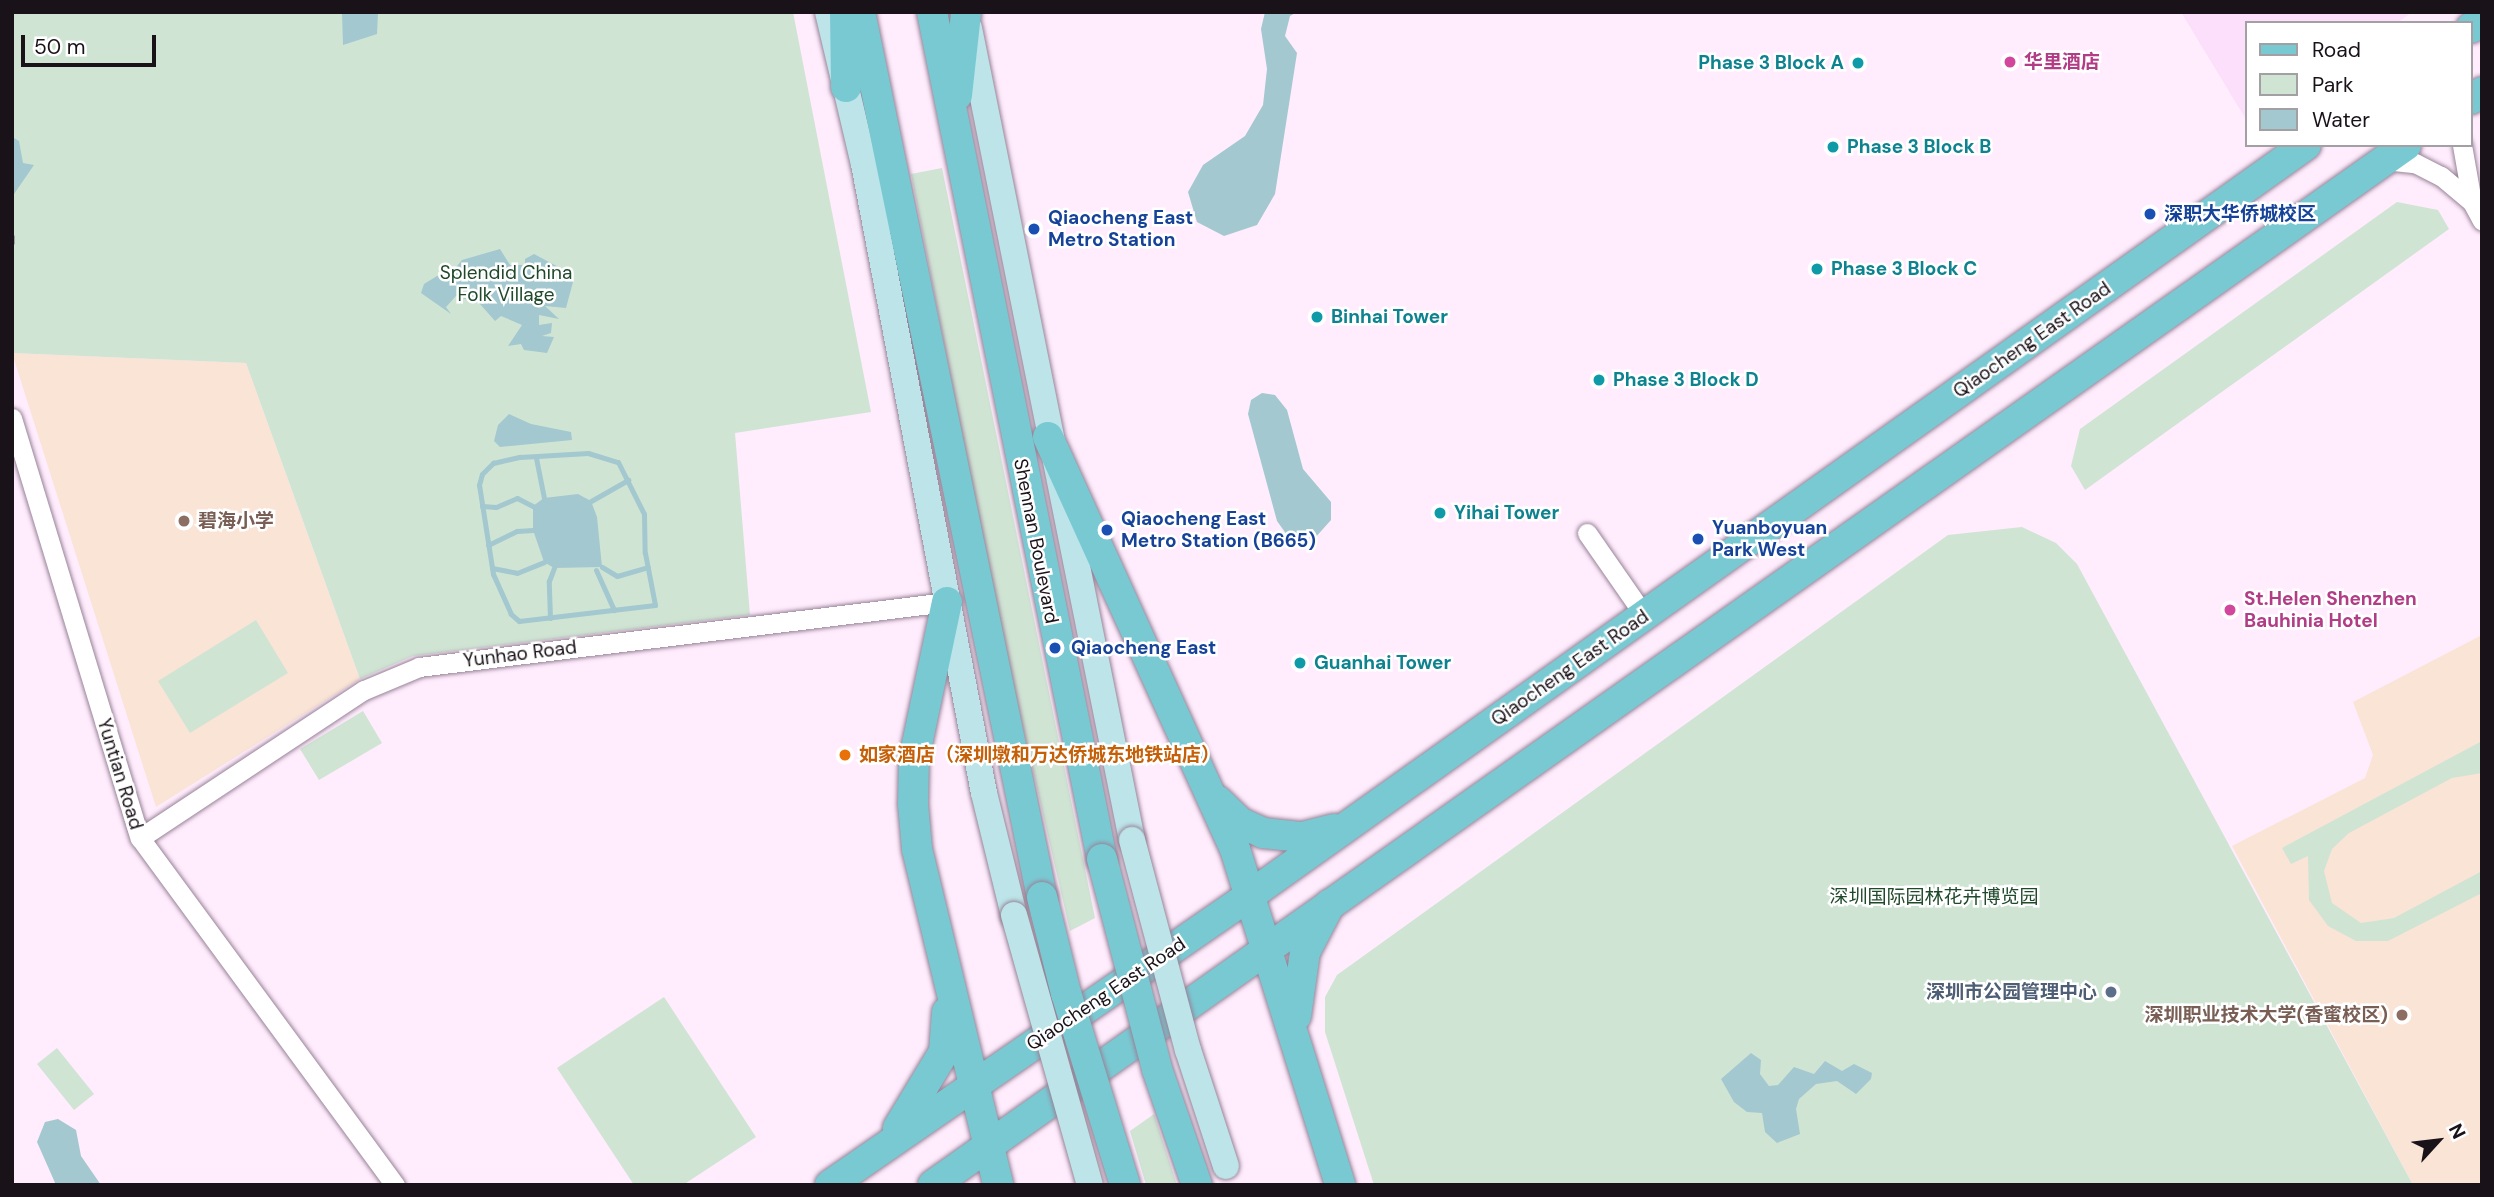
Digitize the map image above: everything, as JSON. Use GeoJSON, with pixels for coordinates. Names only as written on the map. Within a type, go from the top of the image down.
{"type":"FeatureCollection","features":[{"type":"Feature","properties":{"kind":"main road"},"geometry":{"type":"LineString","coordinates":[[828,12],[846,87],[984,793],[1014,915],[1090,1185]]}},
{"type":"Feature","properties":{"kind":"main road"},"geometry":{"type":"LineString","coordinates":[[845,12],[846,87]]}},
{"type":"Feature","properties":{"kind":"main road"},"geometry":{"type":"LineString","coordinates":[[860,12],[967,549],[1042,897],[1066,993],[1125,1185]]}},
{"type":"Feature","properties":{"kind":"main road","name":"Shennan Boulevard"},"geometry":{"type":"LineString","coordinates":[[932,12],[1102,859],[1157,1069],[1197,1185]]}},
{"type":"Feature","properties":{"kind":"main road"},"geometry":{"type":"LineString","coordinates":[[954,124],[966,13]]}},
{"type":"Feature","properties":{"kind":"main road"},"geometry":{"type":"LineString","coordinates":[[966,13],[1048,437],[1132,840],[1188,1050],[1229,1176]]}},
{"type":"Feature","properties":{"kind":"main road","name":"Qiaocheng East Road"},"geometry":{"type":"LineString","coordinates":[[830,1185],[1252,894],[2303,147]]}},
{"type":"Feature","properties":{"kind":"main road"},"geometry":{"type":"LineString","coordinates":[[933,1185],[1333,899],[2395,153]]}},
{"type":"Feature","properties":{"kind":"main road"},"geometry":{"type":"LineString","coordinates":[[1048,437],[1213,797],[1252,894],[1340,1185]]}},
{"type":"Feature","properties":{"kind":"main road"},"geometry":{"type":"LineString","coordinates":[[947,601],[914,758],[913,804],[917,849],[998,1185]]}},
{"type":"Feature","properties":{"kind":"main road"},"geometry":{"type":"LineString","coordinates":[[1213,797],[1241,823],[1272,835],[1302,837],[1351,823]]}},
{"type":"Feature","properties":{"kind":"main road"},"geometry":{"type":"LineString","coordinates":[[1297,1040],[1298,976],[1316,926],[1333,899]]}},
{"type":"Feature","properties":{"kind":"main road"},"geometry":{"type":"LineString","coordinates":[[883,1147],[918,1101],[944,1052],[945,973]]}},
{"type":"Feature","properties":{"kind":"street"},"geometry":{"type":"LineString","coordinates":[[2462,147],[2472,202],[2482,221]]}},
{"type":"Feature","properties":{"kind":"street"},"geometry":{"type":"LineString","coordinates":[[2395,153],[2441,176],[2472,202]]}},
{"type":"Feature","properties":{"kind":"street","name":"Yuntian Road"},"geometry":{"type":"LineString","coordinates":[[12,418],[139,838],[394,1185]]}},
{"type":"Feature","properties":{"kind":"street"},"geometry":{"type":"LineString","coordinates":[[1587,533],[1644,615]]}},
{"type":"Feature","properties":{"kind":"street","name":"Yunhao Road"},"geometry":{"type":"LineString","coordinates":[[139,838],[364,690],[419,667],[947,601]]}},
{"type":"Feature","properties":{"kind":"shaded area"},"geometry":{"type":"Polygon","coordinates":[[[2181,12],[2412,12],[2400,21],[2246,21],[2246,119],[2181,12]]]}},
{"type":"Feature","properties":{"kind":"shaded area","name":"碧海小学"},"geometry":{"type":"Polygon","coordinates":[[[12,353],[246,363],[360,679],[156,807],[12,353]]]}},
{"type":"Feature","properties":{"kind":"shaded area","name":"深圳职业技术大学(香蜜校区)"},"geometry":{"type":"Polygon","coordinates":[[[2482,635],[2482,1185],[2413,1185],[2232,846],[2365,778],[2373,755],[2353,702],[2482,635]]]}},
{"type":"Feature","properties":{"kind":"green space","name":"Splendid China Folk Village"},"geometry":{"type":"Polygon","coordinates":[[[12,12],[793,12],[871,412],[735,433],[750,615],[413,656],[360,679],[246,363],[12,353],[12,12]]]}},
{"type":"Feature","properties":{"kind":"green space"},"geometry":{"type":"Polygon","coordinates":[[[942,168],[1095,918],[1070,931],[999,624],[911,174],[942,168]]]}},
{"type":"Feature","properties":{"kind":"green space"},"geometry":{"type":"Polygon","coordinates":[[[2397,202],[2438,210],[2449,229],[2085,490],[2071,466],[2080,429],[2397,202]]]}},
{"type":"Feature","properties":{"kind":"green space","name":"深圳国际园林花卉博览园"},"geometry":{"type":"Polygon","coordinates":[[[2022,527],[2056,543],[2077,564],[2413,1185],[1374,1185],[1325,1032],[1325,997],[1337,975],[1948,535],[2022,527]]]}},
{"type":"Feature","properties":{"kind":"green space"},"geometry":{"type":"Polygon","coordinates":[[[256,620],[288,673],[190,733],[158,681],[256,620]]]}},
{"type":"Feature","properties":{"kind":"green space"},"geometry":{"type":"Polygon","coordinates":[[[363,711],[382,743],[319,780],[300,749],[363,711]]]}},
{"type":"Feature","properties":{"kind":"green space"},"geometry":{"type":"Polygon","coordinates":[[[2482,741],[2482,773],[2452,778],[2349,833],[2332,849],[2324,871],[2332,903],[2361,923],[2394,918],[2482,871],[2482,893],[2388,941],[2356,941],[2328,926],[2309,900],[2308,856],[2291,864],[2282,848],[2482,741]]]}},
{"type":"Feature","properties":{"kind":"green space"},"geometry":{"type":"Polygon","coordinates":[[[664,997],[756,1137],[683,1185],[634,1185],[557,1068],[664,997]]]}},
{"type":"Feature","properties":{"kind":"green space"},"geometry":{"type":"Polygon","coordinates":[[[57,1048],[94,1094],[74,1110],[37,1064],[57,1048]]]}},
{"type":"Feature","properties":{"kind":"green space"},"geometry":{"type":"Polygon","coordinates":[[[1154,1114],[1177,1185],[1146,1185],[1130,1131],[1154,1114]]]}},
{"type":"Feature","properties":{"kind":"water"},"geometry":{"type":"Polygon","coordinates":[[[378,12],[377,34],[343,45],[342,13],[378,12]]]}},
{"type":"Feature","properties":{"kind":"water"},"geometry":{"type":"Polygon","coordinates":[[[1265,12],[1297,12],[1290,16],[1285,36],[1297,53],[1275,194],[1257,225],[1224,236],[1197,222],[1188,192],[1203,165],[1245,136],[1263,105],[1267,69],[1261,29],[1265,12]]]}},
{"type":"Feature","properties":{"kind":"water"},"geometry":{"type":"Polygon","coordinates":[[[12,137],[19,141],[23,163],[34,165],[12,197],[12,137]]]}},
{"type":"Feature","properties":{"kind":"water"},"geometry":{"type":"Polygon","coordinates":[[[500,249],[510,265],[525,265],[525,259],[534,254],[566,271],[573,282],[566,308],[545,306],[559,319],[539,315],[539,325],[552,323],[551,333],[542,336],[554,337],[547,353],[524,350],[521,344],[508,346],[522,325],[501,316],[495,321],[480,304],[456,296],[446,307],[451,314],[421,293],[424,284],[437,276],[448,277],[462,260],[500,249]]]}},
{"type":"Feature","properties":{"kind":"water"},"geometry":{"type":"Polygon","coordinates":[[[1262,393],[1275,395],[1287,410],[1303,469],[1331,502],[1331,520],[1314,539],[1287,535],[1277,521],[1248,414],[1251,400],[1262,393]]]}},
{"type":"Feature","properties":{"kind":"water"},"geometry":{"type":"Polygon","coordinates":[[[509,414],[531,424],[571,432],[572,440],[500,447],[494,441],[498,425],[509,414]]]}},
{"type":"Feature","properties":{"kind":"water"},"geometry":{"type":"Polygon","coordinates":[[[578,494],[591,501],[597,517],[602,567],[554,568],[544,562],[533,530],[533,506],[544,498],[578,494]]]}},
{"type":"Feature","properties":{"kind":"water"},"geometry":{"type":"Polygon","coordinates":[[[1751,1053],[1761,1060],[1760,1074],[1769,1086],[1778,1085],[1794,1067],[1814,1074],[1825,1061],[1842,1071],[1854,1064],[1872,1073],[1871,1079],[1856,1094],[1837,1081],[1816,1084],[1799,1099],[1796,1109],[1800,1134],[1777,1143],[1765,1132],[1762,1113],[1747,1112],[1734,1102],[1721,1079],[1751,1053]]]}},
{"type":"Feature","properties":{"kind":"water"},"geometry":{"type":"Polygon","coordinates":[[[58,1119],[76,1130],[81,1156],[101,1185],[56,1185],[37,1142],[45,1122],[58,1119]]]}},
{"type":"Feature","properties":{"kind":"waterway"},"geometry":{"type":"LineString","coordinates":[[588,453],[618,462],[644,514],[645,553],[655,605],[519,621],[511,614],[493,574],[479,485],[482,474],[493,463],[520,457],[588,453]]}},
{"type":"Feature","properties":{"kind":"waterway"},"geometry":{"type":"LineString","coordinates":[[536,458],[544,498]]}},
{"type":"Feature","properties":{"kind":"waterway"},"geometry":{"type":"LineString","coordinates":[[591,501],[628,480]]}},
{"type":"Feature","properties":{"kind":"waterway"},"geometry":{"type":"LineString","coordinates":[[482,506],[496,507],[517,498],[533,506]]}},
{"type":"Feature","properties":{"kind":"waterway"},"geometry":{"type":"LineString","coordinates":[[488,545],[517,531],[533,530]]}},
{"type":"Feature","properties":{"kind":"waterway"},"geometry":{"type":"LineString","coordinates":[[492,568],[517,573],[544,562]]}},
{"type":"Feature","properties":{"kind":"waterway"},"geometry":{"type":"LineString","coordinates":[[602,567],[617,576],[648,567]]}},
{"type":"Feature","properties":{"kind":"waterway"},"geometry":{"type":"LineString","coordinates":[[550,618],[549,581],[554,568]]}},
{"type":"Feature","properties":{"kind":"waterway"},"geometry":{"type":"LineString","coordinates":[[596,570],[614,610]]}},
{"type":"Feature","properties":{"kind":"railway"},"geometry":{"type":"LineString","coordinates":[[12,235],[12,244]]}},
{"type":"Feature","properties":{"kind":"place","name":"华里酒店"},"geometry":{"type":"Point","coordinates":[2010,62]}},
{"type":"Feature","properties":{"kind":"place","name":"Phase 3 Block A"},"geometry":{"type":"Point","coordinates":[1858,63]}},
{"type":"Feature","properties":{"kind":"place","name":"Phase 3 Block B"},"geometry":{"type":"Point","coordinates":[1833,147]}},
{"type":"Feature","properties":{"kind":"place","name":"深职大华侨城校区"},"geometry":{"type":"Point","coordinates":[2150,214]}},
{"type":"Feature","properties":{"kind":"place","name":"Qiaocheng East Metro Station"},"geometry":{"type":"Point","coordinates":[1034,229]}},
{"type":"Feature","properties":{"kind":"place","name":"Phase 3 Block C"},"geometry":{"type":"Point","coordinates":[1817,269]}},
{"type":"Feature","properties":{"kind":"place","name":"Binhai Tower"},"geometry":{"type":"Point","coordinates":[1317,317]}},
{"type":"Feature","properties":{"kind":"place","name":"Phase 3 Block D"},"geometry":{"type":"Point","coordinates":[1599,380]}},
{"type":"Feature","properties":{"kind":"place","name":"Yihai Tower"},"geometry":{"type":"Point","coordinates":[1440,513]}},
{"type":"Feature","properties":{"kind":"place","name":"碧海小学"},"geometry":{"type":"Point","coordinates":[184,521]}},
{"type":"Feature","properties":{"kind":"place","name":"Qiaocheng East Metro Station (B665)"},"geometry":{"type":"Point","coordinates":[1107,530]}},
{"type":"Feature","properties":{"kind":"place","name":"Yuanboyuan Park West"},"geometry":{"type":"Point","coordinates":[1698,539]}},
{"type":"Feature","properties":{"kind":"place","name":"St.Helen Shenzhen Bauhinia Hotel"},"geometry":{"type":"Point","coordinates":[2230,610]}},
{"type":"Feature","properties":{"kind":"place","name":"Qiaocheng East"},"geometry":{"type":"Point","coordinates":[1055,648]}},
{"type":"Feature","properties":{"kind":"place","name":"Guanhai Tower"},"geometry":{"type":"Point","coordinates":[1300,663]}},
{"type":"Feature","properties":{"kind":"place","name":"如家酒店（深圳墩和万达侨城东地铁站店）"},"geometry":{"type":"Point","coordinates":[845,755]}},
{"type":"Feature","properties":{"kind":"place","name":"深圳市公园管理中心"},"geometry":{"type":"Point","coordinates":[2111,992]}},
{"type":"Feature","properties":{"kind":"place","name":"深圳职业技术大学(香蜜校区)"},"geometry":{"type":"Point","coordinates":[2402,1015]}}]}
